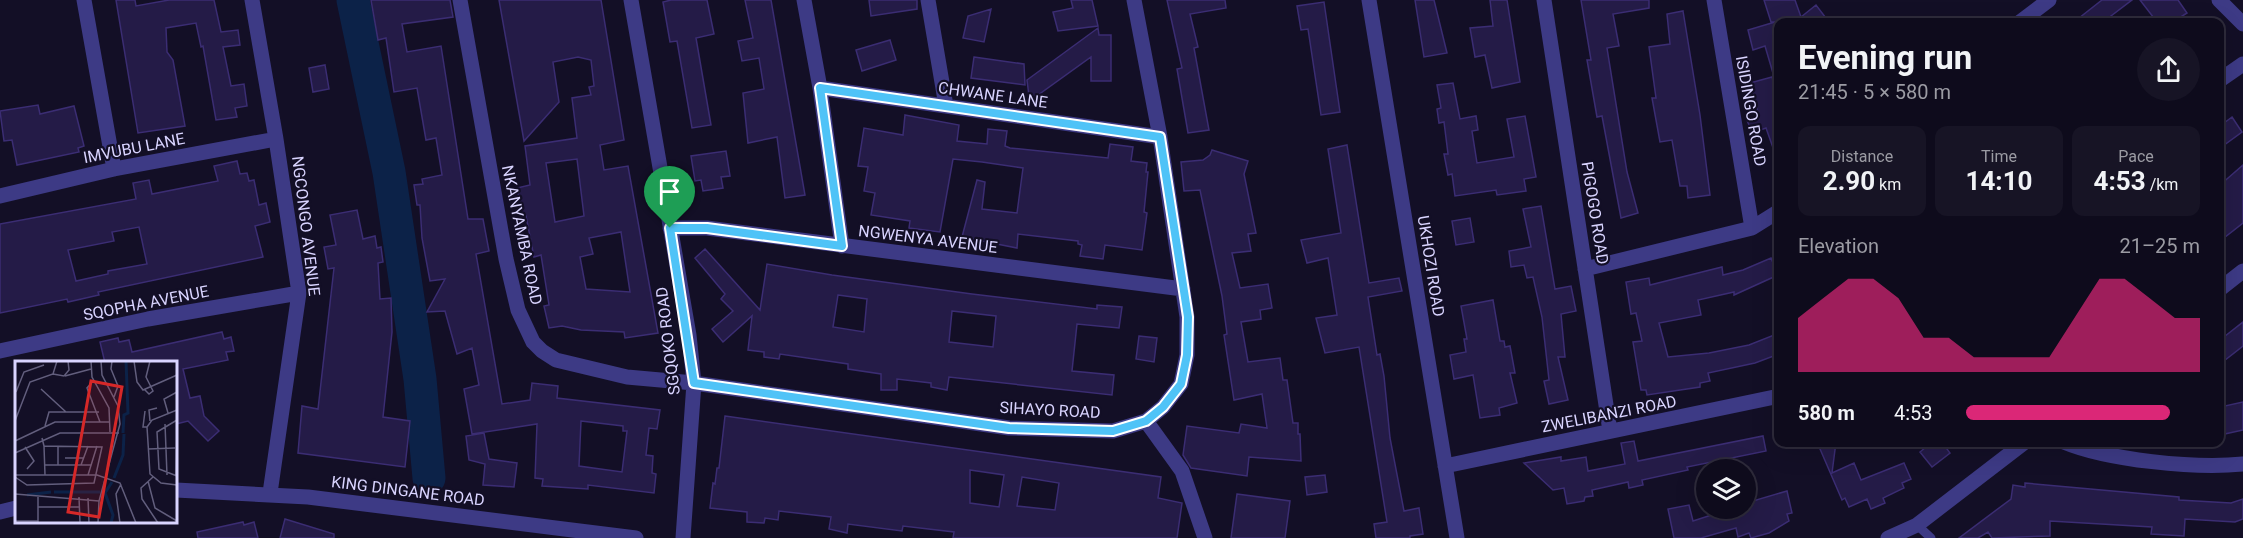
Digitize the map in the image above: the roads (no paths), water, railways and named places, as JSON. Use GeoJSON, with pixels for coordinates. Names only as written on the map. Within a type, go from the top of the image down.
{"type":"FeatureCollection","features":[{"type":"Feature","properties":{"kind":"street"},"geometry":{"type":"LineString","coordinates":[[84,0],[114,170]]}},
{"type":"Feature","properties":{"kind":"street","name":"NGCONGO AVENUE"},"geometry":{"type":"LineString","coordinates":[[252,0],[299,293],[270,493]]}},
{"type":"Feature","properties":{"kind":"street","name":"NKANYAMBA ROAD"},"geometry":{"type":"LineString","coordinates":[[460,0],[506,259],[518,310],[533,342],[555,360],[589,370],[627,377],[694,383]]}},
{"type":"Feature","properties":{"kind":"street","name":"SGQOKO ROAD"},"geometry":{"type":"LineString","coordinates":[[631,0],[694,383],[683,538]]}},
{"type":"Feature","properties":{"kind":"street"},"geometry":{"type":"LineString","coordinates":[[804,0],[820,88],[842,246]]}},
{"type":"Feature","properties":{"kind":"street"},"geometry":{"type":"LineString","coordinates":[[928,0],[946,106]]}},
{"type":"Feature","properties":{"kind":"street","name":"SIHAYO ROAD"},"geometry":{"type":"LineString","coordinates":[[694,383],[1009,428],[1113,431],[1146,421],[1163,407],[1181,384],[1187,355],[1188,317],[1160,137],[1134,0]]}},
{"type":"Feature","properties":{"kind":"street","name":"UKHOZI ROAD"},"geometry":{"type":"LineString","coordinates":[[1370,0],[1457,538]]}},
{"type":"Feature","properties":{"kind":"street","name":"PIGOGO ROAD"},"geometry":{"type":"LineString","coordinates":[[1544,0],[1610,431]]}},
{"type":"Feature","properties":{"kind":"street","name":"ISIDINGO ROAD"},"geometry":{"type":"LineString","coordinates":[[1714,0],[1752,228]]}},
{"type":"Feature","properties":{"kind":"street"},"geometry":{"type":"LineString","coordinates":[[2025,18],[2049,0]]}},
{"type":"Feature","properties":{"kind":"street"},"geometry":{"type":"LineString","coordinates":[[2219,0],[2243,24]]}},
{"type":"Feature","properties":{"kind":"street"},"geometry":{"type":"LineString","coordinates":[[2224,77],[2243,64]]}},
{"type":"Feature","properties":{"kind":"street","name":"CHWANE LANE"},"geometry":{"type":"LineString","coordinates":[[820,88],[1160,137]]}},
{"type":"Feature","properties":{"kind":"street","name":"IMVUBU LANE"},"geometry":{"type":"LineString","coordinates":[[0,196],[114,170],[276,139]]}},
{"type":"Feature","properties":{"kind":"street"},"geometry":{"type":"LineString","coordinates":[[1585,269],[1752,228],[1774,214]]}},
{"type":"Feature","properties":{"kind":"street","name":"NGWENYA AVENUE"},"geometry":{"type":"LineString","coordinates":[[670,228],[707,228],[1183,289]]}},
{"type":"Feature","properties":{"kind":"street"},"geometry":{"type":"LineString","coordinates":[[2224,287],[2243,272]]}},
{"type":"Feature","properties":{"kind":"street","name":"SQOPHA AVENUE"},"geometry":{"type":"LineString","coordinates":[[0,351],[148,319],[299,293]]}},
{"type":"Feature","properties":{"kind":"street","name":"ZWELIBANZI ROAD"},"geometry":{"type":"LineString","coordinates":[[1445,466],[1610,431],[1660,423],[1774,397]]}},
{"type":"Feature","properties":{"kind":"street"},"geometry":{"type":"LineString","coordinates":[[1146,421],[1182,471],[1205,538]]}},
{"type":"Feature","properties":{"kind":"street"},"geometry":{"type":"LineString","coordinates":[[1888,538],[1917,525],[2018,447]]}},
{"type":"Feature","properties":{"kind":"street"},"geometry":{"type":"LineString","coordinates":[[2078,447],[2093,452],[2183,464],[2243,464]]}},
{"type":"Feature","properties":{"kind":"street","name":"KING DINGANE ROAD"},"geometry":{"type":"LineString","coordinates":[[177,490],[270,493],[636,538]]}},
{"type":"Feature","properties":{"kind":"street"},"geometry":{"type":"LineString","coordinates":[[0,512],[15,508]]}},
{"type":"Feature","properties":{"kind":"lane"},"geometry":{"type":"LineString","coordinates":[[1917,525],[1931,538]]}},
{"type":"Feature","properties":{"kind":"waterway"},"geometry":{"type":"LineString","coordinates":[[353,0],[389,172],[420,379],[429,478]]}}]}
